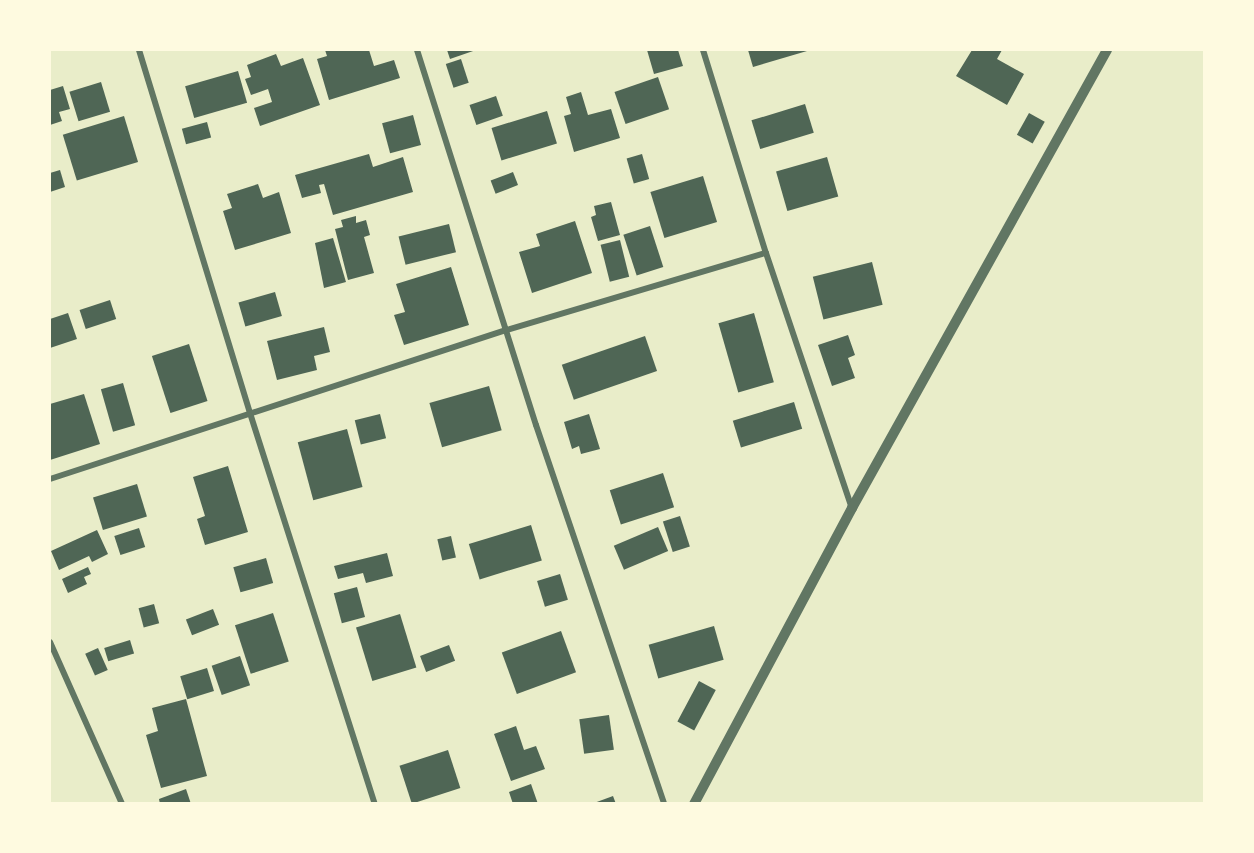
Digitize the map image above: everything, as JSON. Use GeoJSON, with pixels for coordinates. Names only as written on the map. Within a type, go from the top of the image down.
{"type":"FeatureCollection","features":[{"type":"Feature","properties":{"kind":"street"},"geometry":{"type":"LineString","coordinates":[[139,50],[249,413],[375,804]]}},
{"type":"Feature","properties":{"kind":"street"},"geometry":{"type":"LineString","coordinates":[[417,50],[664,804]]}},
{"type":"Feature","properties":{"kind":"street"},"geometry":{"type":"LineString","coordinates":[[703,50],[766,253],[852,508]]}},
{"type":"Feature","properties":{"kind":"street"},"geometry":{"type":"LineString","coordinates":[[694,804],[852,508],[1107,50]]}},
{"type":"Feature","properties":{"kind":"street"},"geometry":{"type":"LineString","coordinates":[[50,479],[507,330],[766,253]]}},
{"type":"Feature","properties":{"kind":"street"},"geometry":{"type":"LineString","coordinates":[[50,642],[122,804]]}},
{"type":"Feature","properties":{"kind":"building"},"geometry":{"type":"Polygon","coordinates":[[[325,50],[369,50],[374,66],[394,60],[400,78],[329,100],[317,59],[327,56],[325,50]]]}},
{"type":"Feature","properties":{"kind":"building"},"geometry":{"type":"Polygon","coordinates":[[[447,50],[476,50],[450,59],[447,50]]]}},
{"type":"Feature","properties":{"kind":"building"},"geometry":{"type":"Polygon","coordinates":[[[647,50],[678,50],[683,66],[654,74],[647,50]]]}},
{"type":"Feature","properties":{"kind":"building"},"geometry":{"type":"Polygon","coordinates":[[[748,50],[806,50],[807,51],[753,67],[748,50]]]}},
{"type":"Feature","properties":{"kind":"building"},"geometry":{"type":"Polygon","coordinates":[[[972,50],[1002,50],[997,59],[1024,74],[1007,105],[956,76],[972,50]]]}},
{"type":"Feature","properties":{"kind":"building"},"geometry":{"type":"Polygon","coordinates":[[[276,54],[281,66],[303,58],[320,105],[260,126],[254,108],[272,102],[268,89],[251,95],[245,79],[251,77],[247,65],[276,54]]]}},
{"type":"Feature","properties":{"kind":"building"},"geometry":{"type":"Polygon","coordinates":[[[461,59],[469,83],[454,88],[446,64],[461,59]]]}},
{"type":"Feature","properties":{"kind":"building"},"geometry":{"type":"Polygon","coordinates":[[[238,71],[247,103],[194,118],[185,86],[238,71]]]}},
{"type":"Feature","properties":{"kind":"building"},"geometry":{"type":"Polygon","coordinates":[[[658,77],[669,109],[626,124],[615,92],[658,77]]]}},
{"type":"Feature","properties":{"kind":"building"},"geometry":{"type":"Polygon","coordinates":[[[101,82],[110,112],[79,121],[69,92],[101,82]]]}},
{"type":"Feature","properties":{"kind":"building"},"geometry":{"type":"Polygon","coordinates":[[[63,86],[70,109],[59,112],[62,121],[50,125],[50,90],[63,86]]]}},
{"type":"Feature","properties":{"kind":"building"},"geometry":{"type":"Polygon","coordinates":[[[581,92],[588,115],[611,109],[620,138],[574,152],[564,116],[571,114],[566,97],[581,92]]]}},
{"type":"Feature","properties":{"kind":"building"},"geometry":{"type":"Polygon","coordinates":[[[496,96],[503,116],[476,125],[470,105],[496,96]]]}},
{"type":"Feature","properties":{"kind":"building"},"geometry":{"type":"Polygon","coordinates":[[[805,104],[814,133],[760,149],[751,120],[805,104]]]}},
{"type":"Feature","properties":{"kind":"building"},"geometry":{"type":"Polygon","coordinates":[[[547,111],[557,144],[501,160],[492,128],[547,111]]]}},
{"type":"Feature","properties":{"kind":"building"},"geometry":{"type":"Polygon","coordinates":[[[1029,113],[1045,122],[1033,144],[1017,135],[1029,113]]]}},
{"type":"Feature","properties":{"kind":"building"},"geometry":{"type":"Polygon","coordinates":[[[413,115],[421,145],[390,153],[382,123],[413,115]]]}},
{"type":"Feature","properties":{"kind":"building"},"geometry":{"type":"Polygon","coordinates":[[[124,116],[138,162],[77,181],[63,135],[124,116]]]}},
{"type":"Feature","properties":{"kind":"building"},"geometry":{"type":"Polygon","coordinates":[[[207,122],[211,137],[186,144],[182,129],[207,122]]]}},
{"type":"Feature","properties":{"kind":"building"},"geometry":{"type":"Polygon","coordinates":[[[369,154],[373,167],[403,157],[413,192],[333,215],[324,184],[319,185],[321,193],[302,198],[295,175],[369,154]]]}},
{"type":"Feature","properties":{"kind":"building"},"geometry":{"type":"Polygon","coordinates":[[[642,154],[649,179],[634,183],[627,158],[642,154]]]}},
{"type":"Feature","properties":{"kind":"building"},"geometry":{"type":"Polygon","coordinates":[[[827,157],[838,196],[787,211],[776,172],[827,157]]]}},
{"type":"Feature","properties":{"kind":"building"},"geometry":{"type":"Polygon","coordinates":[[[60,170],[65,187],[50,192],[50,173],[60,170]]]}},
{"type":"Feature","properties":{"kind":"building"},"geometry":{"type":"Polygon","coordinates":[[[513,172],[518,185],[496,194],[491,181],[513,172]]]}},
{"type":"Feature","properties":{"kind":"building"},"geometry":{"type":"Polygon","coordinates":[[[703,176],[717,222],[664,238],[650,192],[703,176]]]}},
{"type":"Feature","properties":{"kind":"building"},"geometry":{"type":"Polygon","coordinates":[[[258,184],[263,198],[279,192],[291,233],[235,250],[223,211],[232,208],[227,194],[258,184]]]}},
{"type":"Feature","properties":{"kind":"building"},"geometry":{"type":"Polygon","coordinates":[[[611,202],[620,235],[598,241],[591,217],[596,215],[594,206],[611,202]]]}},
{"type":"Feature","properties":{"kind":"building"},"geometry":{"type":"Polygon","coordinates":[[[356,216],[356,223],[366,220],[370,235],[364,237],[374,273],[348,280],[335,229],[343,227],[341,220],[356,216]]]}},
{"type":"Feature","properties":{"kind":"building"},"geometry":{"type":"Polygon","coordinates":[[[575,221],[592,273],[532,293],[519,252],[540,246],[536,234],[575,221]]]}},
{"type":"Feature","properties":{"kind":"building"},"geometry":{"type":"Polygon","coordinates":[[[449,224],[456,252],[406,265],[399,237],[449,224]]]}},
{"type":"Feature","properties":{"kind":"building"},"geometry":{"type":"Polygon","coordinates":[[[650,226],[663,267],[637,276],[623,235],[650,226]]]}},
{"type":"Feature","properties":{"kind":"building"},"geometry":{"type":"Polygon","coordinates":[[[333,238],[346,282],[324,288],[315,243],[333,238]]]}},
{"type":"Feature","properties":{"kind":"building"},"geometry":{"type":"Polygon","coordinates":[[[620,240],[629,277],[610,282],[601,245],[620,240]]]}},
{"type":"Feature","properties":{"kind":"building"},"geometry":{"type":"Polygon","coordinates":[[[872,262],[883,305],[823,319],[813,277],[872,262]]]}},
{"type":"Feature","properties":{"kind":"building"},"geometry":{"type":"Polygon","coordinates":[[[451,267],[469,325],[404,345],[394,315],[405,312],[396,284],[451,267]]]}},
{"type":"Feature","properties":{"kind":"building"},"geometry":{"type":"Polygon","coordinates":[[[275,292],[282,316],[245,327],[238,302],[275,292]]]}},
{"type":"Feature","properties":{"kind":"building"},"geometry":{"type":"Polygon","coordinates":[[[110,300],[116,319],[86,329],[80,310],[110,300]]]}},
{"type":"Feature","properties":{"kind":"building"},"geometry":{"type":"Polygon","coordinates":[[[68,313],[77,339],[50,348],[50,319],[68,313]]]}},
{"type":"Feature","properties":{"kind":"building"},"geometry":{"type":"Polygon","coordinates":[[[754,313],[774,382],[738,392],[718,323],[754,313]]]}},
{"type":"Feature","properties":{"kind":"building"},"geometry":{"type":"Polygon","coordinates":[[[324,327],[330,352],[314,356],[317,370],[277,380],[267,341],[324,327]]]}},
{"type":"Feature","properties":{"kind":"building"},"geometry":{"type":"Polygon","coordinates":[[[848,335],[855,355],[848,358],[855,378],[832,386],[818,345],[848,335]]]}},
{"type":"Feature","properties":{"kind":"building"},"geometry":{"type":"Polygon","coordinates":[[[645,336],[657,371],[574,400],[562,365],[645,336]]]}},
{"type":"Feature","properties":{"kind":"building"},"geometry":{"type":"Polygon","coordinates":[[[189,344],[208,401],[170,413],[152,356],[189,344]]]}},
{"type":"Feature","properties":{"kind":"building"},"geometry":{"type":"Polygon","coordinates":[[[123,383],[135,425],[113,432],[101,389],[123,383]]]}},
{"type":"Feature","properties":{"kind":"building"},"geometry":{"type":"Polygon","coordinates":[[[489,386],[502,430],[442,447],[429,403],[489,386]]]}},
{"type":"Feature","properties":{"kind":"building"},"geometry":{"type":"Polygon","coordinates":[[[84,394],[100,444],[50,460],[50,404],[84,394]]]}},
{"type":"Feature","properties":{"kind":"building"},"geometry":{"type":"Polygon","coordinates":[[[794,402],[802,429],[741,447],[733,421],[794,402]]]}},
{"type":"Feature","properties":{"kind":"building"},"geometry":{"type":"Polygon","coordinates":[[[380,414],[386,438],[361,445],[355,420],[380,414]]]}},
{"type":"Feature","properties":{"kind":"building"},"geometry":{"type":"Polygon","coordinates":[[[589,414],[600,449],[581,454],[579,446],[572,449],[564,422],[589,414]]]}},
{"type":"Feature","properties":{"kind":"building"},"geometry":{"type":"Polygon","coordinates":[[[347,429],[363,487],[313,500],[298,442],[347,429]]]}},
{"type":"Feature","properties":{"kind":"building"},"geometry":{"type":"Polygon","coordinates":[[[228,466],[248,532],[205,545],[197,519],[205,516],[193,477],[228,466]]]}},
{"type":"Feature","properties":{"kind":"building"},"geometry":{"type":"Polygon","coordinates":[[[663,473],[674,507],[621,525],[610,490],[663,473]]]}},
{"type":"Feature","properties":{"kind":"building"},"geometry":{"type":"Polygon","coordinates":[[[137,484],[147,517],[103,530],[93,497],[137,484]]]}},
{"type":"Feature","properties":{"kind":"building"},"geometry":{"type":"Polygon","coordinates":[[[680,516],[690,546],[673,552],[663,522],[680,516]]]}},
{"type":"Feature","properties":{"kind":"building"},"geometry":{"type":"Polygon","coordinates":[[[531,525],[542,560],[480,579],[469,544],[531,525]]]}},
{"type":"Feature","properties":{"kind":"building"},"geometry":{"type":"Polygon","coordinates":[[[658,527],[668,551],[624,570],[614,546],[658,527]]]}},
{"type":"Feature","properties":{"kind":"building"},"geometry":{"type":"Polygon","coordinates":[[[139,528],[145,547],[120,555],[114,536],[139,528]]]}},
{"type":"Feature","properties":{"kind":"building"},"geometry":{"type":"Polygon","coordinates":[[[97,530],[108,554],[92,562],[89,556],[59,570],[51,551],[97,530]]]}},
{"type":"Feature","properties":{"kind":"building"},"geometry":{"type":"Polygon","coordinates":[[[451,536],[456,557],[442,561],[437,539],[451,536]]]}},
{"type":"Feature","properties":{"kind":"building"},"geometry":{"type":"Polygon","coordinates":[[[387,553],[393,576],[366,583],[363,573],[338,579],[334,566],[387,553]]]}},
{"type":"Feature","properties":{"kind":"building"},"geometry":{"type":"Polygon","coordinates":[[[266,558],[273,583],[240,592],[233,567],[266,558]]]}},
{"type":"Feature","properties":{"kind":"building"},"geometry":{"type":"Polygon","coordinates":[[[88,567],[91,574],[84,577],[87,584],[68,593],[62,579],[88,567]]]}},
{"type":"Feature","properties":{"kind":"building"},"geometry":{"type":"Polygon","coordinates":[[[560,574],[568,600],[545,607],[537,581],[560,574]]]}},
{"type":"Feature","properties":{"kind":"building"},"geometry":{"type":"Polygon","coordinates":[[[357,587],[365,617],[342,623],[334,593],[357,587]]]}},
{"type":"Feature","properties":{"kind":"building"},"geometry":{"type":"Polygon","coordinates":[[[154,604],[159,623],[144,627],[139,608],[154,604]]]}},
{"type":"Feature","properties":{"kind":"building"},"geometry":{"type":"Polygon","coordinates":[[[213,609],[219,625],[192,635],[186,619],[213,609]]]}},
{"type":"Feature","properties":{"kind":"building"},"geometry":{"type":"Polygon","coordinates":[[[273,613],[289,662],[251,674],[235,625],[273,613]]]}},
{"type":"Feature","properties":{"kind":"building"},"geometry":{"type":"Polygon","coordinates":[[[400,614],[416,668],[372,681],[356,627],[400,614]]]}},
{"type":"Feature","properties":{"kind":"building"},"geometry":{"type":"Polygon","coordinates":[[[714,626],[724,660],[658,678],[649,645],[714,626]]]}},
{"type":"Feature","properties":{"kind":"building"},"geometry":{"type":"Polygon","coordinates":[[[561,631],[576,672],[517,694],[502,653],[561,631]]]}},
{"type":"Feature","properties":{"kind":"building"},"geometry":{"type":"Polygon","coordinates":[[[130,640],[134,653],[108,661],[104,648],[130,640]]]}},
{"type":"Feature","properties":{"kind":"building"},"geometry":{"type":"Polygon","coordinates":[[[449,645],[455,661],[426,672],[420,656],[449,645]]]}},
{"type":"Feature","properties":{"kind":"building"},"geometry":{"type":"Polygon","coordinates":[[[98,648],[108,670],[95,676],[85,654],[98,648]]]}},
{"type":"Feature","properties":{"kind":"building"},"geometry":{"type":"Polygon","coordinates":[[[240,656],[250,685],[222,695],[212,666],[240,656]]]}},
{"type":"Feature","properties":{"kind":"building"},"geometry":{"type":"Polygon","coordinates":[[[207,668],[214,691],[187,699],[180,676],[207,668]]]}},
{"type":"Feature","properties":{"kind":"building"},"geometry":{"type":"Polygon","coordinates":[[[699,681],[716,690],[694,731],[677,722],[699,681]]]}},
{"type":"Feature","properties":{"kind":"building"},"geometry":{"type":"Polygon","coordinates":[[[186,699],[207,776],[161,788],[146,735],[158,731],[152,708],[186,699]]]}},
{"type":"Feature","properties":{"kind":"building"},"geometry":{"type":"Polygon","coordinates":[[[609,715],[614,750],[584,754],[579,719],[609,715]]]}},
{"type":"Feature","properties":{"kind":"building"},"geometry":{"type":"Polygon","coordinates":[[[516,726],[524,750],[536,746],[545,769],[511,781],[494,734],[516,726]]]}},
{"type":"Feature","properties":{"kind":"building"},"geometry":{"type":"Polygon","coordinates":[[[448,750],[460,788],[412,804],[399,766],[448,750]]]}},
{"type":"Feature","properties":{"kind":"building"},"geometry":{"type":"Polygon","coordinates":[[[531,784],[538,804],[513,804],[509,792],[531,784]]]}},
{"type":"Feature","properties":{"kind":"building"},"geometry":{"type":"Polygon","coordinates":[[[186,789],[191,804],[160,804],[159,799],[186,789]]]}},
{"type":"Feature","properties":{"kind":"building"},"geometry":{"type":"Polygon","coordinates":[[[613,796],[616,804],[594,804],[594,803],[613,796]]]}}]}
